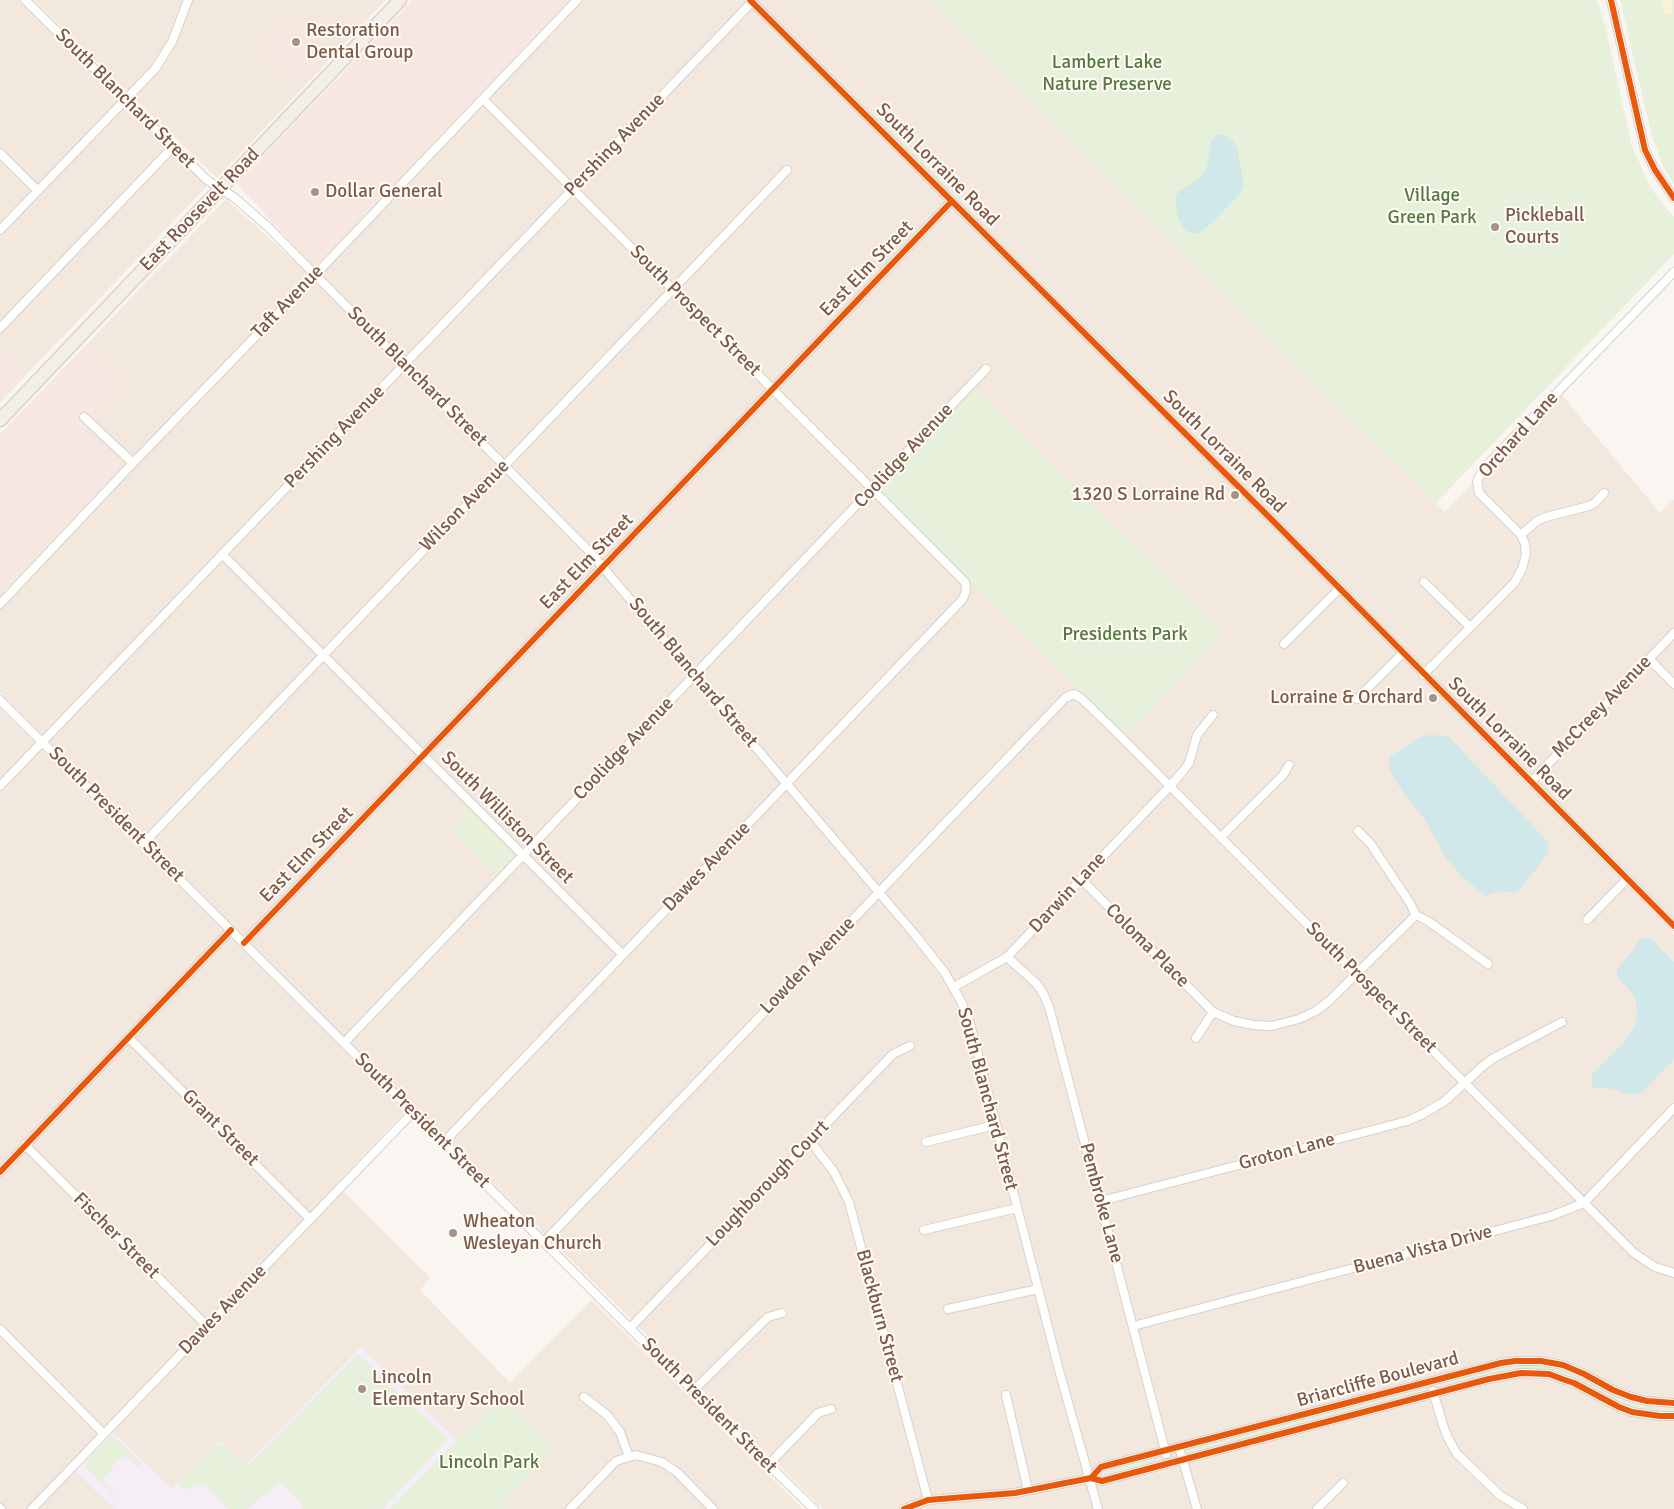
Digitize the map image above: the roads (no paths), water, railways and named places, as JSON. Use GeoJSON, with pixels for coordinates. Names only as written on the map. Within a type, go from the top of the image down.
{"type":"FeatureCollection","features":[{"type":"Feature","properties":{"kind":"main road","name":"East Roosevelt Road"},"geometry":{"type":"LineString","coordinates":[[0,420],[221,188],[394,2]]}},
{"type":"Feature","properties":{"kind":"street","name":"South Blanchard Street"},"geometry":{"type":"LineString","coordinates":[[25,0],[207,180],[235,198],[267,226],[582,544],[934,958],[954,987],[970,1023],[1059,1370],[1091,1478],[1098,1509]]}},
{"type":"Feature","properties":{"kind":"street"},"geometry":{"type":"LineString","coordinates":[[0,230],[147,78],[172,42],[188,0]]}},
{"type":"Feature","properties":{"kind":"street","name":"Taft Avenue"},"geometry":{"type":"LineString","coordinates":[[0,604],[132,463],[315,275],[577,0]]}},
{"type":"Feature","properties":{"kind":"street"},"geometry":{"type":"LineString","coordinates":[[1611,0],[1646,150],[1655,170],[1674,198]]}},
{"type":"Feature","properties":{"kind":"street","name":"Pershing Avenue"},"geometry":{"type":"LineString","coordinates":[[0,786],[751,1]]}},
{"type":"Feature","properties":{"kind":"street","name":"South Lorraine Road"},"geometry":{"type":"LineString","coordinates":[[751,1],[1674,926]]}},
{"type":"Feature","properties":{"kind":"street","name":"South Prospect Street"},"geometry":{"type":"LineString","coordinates":[[483,99],[965,582],[966,589]]}},
{"type":"Feature","properties":{"kind":"street"},"geometry":{"type":"LineString","coordinates":[[0,328],[174,147]]}},
{"type":"Feature","properties":{"kind":"street"},"geometry":{"type":"LineString","coordinates":[[0,153],[38,191]]}},
{"type":"Feature","properties":{"kind":"street","name":"Wilson Avenue"},"geometry":{"type":"LineString","coordinates":[[144,843],[787,170]]}},
{"type":"Feature","properties":{"kind":"street","name":"East Elm Street"},"geometry":{"type":"LineString","coordinates":[[244,943],[952,202]]}},
{"type":"Feature","properties":{"kind":"street","name":"Orchard Lane"},"geometry":{"type":"LineString","coordinates":[[1521,535],[1479,493],[1477,481],[1485,467],[1674,272]]}},
{"type":"Feature","properties":{"kind":"street","name":"Coolidge Avenue"},"geometry":{"type":"LineString","coordinates":[[344,1042],[986,369]]}},
{"type":"Feature","properties":{"kind":"street"},"geometry":{"type":"LineString","coordinates":[[84,417],[132,463]]}},
{"type":"Feature","properties":{"kind":"street"},"geometry":{"type":"LineString","coordinates":[[1423,675],[1518,578],[1526,554],[1525,544],[1521,535],[1538,520],[1589,506],[1595,503],[1604,493]]}},
{"type":"Feature","properties":{"kind":"street","name":"South Williston Street"},"geometry":{"type":"LineString","coordinates":[[222,554],[623,955]]}},
{"type":"Feature","properties":{"kind":"street"},"geometry":{"type":"LineString","coordinates":[[1424,582],[1470,627]]}},
{"type":"Feature","properties":{"kind":"street","name":"Dawes Avenue"},"geometry":{"type":"LineString","coordinates":[[444,1142],[962,600],[966,589]]}},
{"type":"Feature","properties":{"kind":"street"},"geometry":{"type":"LineString","coordinates":[[1284,644],[1339,589]]}},
{"type":"Feature","properties":{"kind":"street","name":"McCreey Avenue"},"geometry":{"type":"LineString","coordinates":[[1531,782],[1674,633]]}},
{"type":"Feature","properties":{"kind":"street"},"geometry":{"type":"LineString","coordinates":[[1357,699],[1402,654]]}},
{"type":"Feature","properties":{"kind":"street"},"geometry":{"type":"LineString","coordinates":[[1649,659],[1674,684]]}},
{"type":"Feature","properties":{"kind":"street","name":"South Prospect Street"},"geometry":{"type":"LineString","coordinates":[[1074,694],[1082,699],[1170,786],[1634,1254],[1655,1267],[1674,1273]]}},
{"type":"Feature","properties":{"kind":"street","name":"Lowden Avenue"},"geometry":{"type":"LineString","coordinates":[[544,1242],[1065,698],[1074,694]]}},
{"type":"Feature","properties":{"kind":"street","name":"South President Street"},"geometry":{"type":"LineString","coordinates":[[0,700],[814,1509]]}},
{"type":"Feature","properties":{"kind":"street","name":"Darwin Lane"},"geometry":{"type":"LineString","coordinates":[[954,987],[1007,958],[1184,770],[1189,762],[1197,735],[1213,715]]}},
{"type":"Feature","properties":{"kind":"street"},"geometry":{"type":"LineString","coordinates":[[1221,837],[1283,775],[1289,765]]}},
{"type":"Feature","properties":{"kind":"street"},"geometry":{"type":"LineString","coordinates":[[1358,831],[1370,843],[1416,915],[1428,921],[1488,964]]}},
{"type":"Feature","properties":{"kind":"street","name":"Coloma Place"},"geometry":{"type":"LineString","coordinates":[[1081,879],[1213,1012],[1234,1021],[1253,1025],[1272,1026],[1288,1022],[1308,1015],[1323,1006],[1416,915]]}},
{"type":"Feature","properties":{"kind":"street"},"geometry":{"type":"LineString","coordinates":[[1586,920],[1627,879]]}},
{"type":"Feature","properties":{"kind":"street"},"geometry":{"type":"LineString","coordinates":[[0,1172],[231,930]]}},
{"type":"Feature","properties":{"kind":"street","name":"Pembroke Lane"},"geometry":{"type":"LineString","coordinates":[[1007,958],[1037,984],[1047,1000],[1168,1463]]}},
{"type":"Feature","properties":{"kind":"street"},"geometry":{"type":"LineString","coordinates":[[1196,1038],[1213,1012]]}},
{"type":"Feature","properties":{"kind":"street","name":"Groton Lane"},"geometry":{"type":"LineString","coordinates":[[1101,1201],[1406,1121],[1434,1109],[1492,1059],[1562,1022]]}},
{"type":"Feature","properties":{"kind":"street","name":"Grant Street"},"geometry":{"type":"LineString","coordinates":[[129,1038],[310,1219]]}},
{"type":"Feature","properties":{"kind":"street","name":"Loughborough Court"},"geometry":{"type":"LineString","coordinates":[[630,1328],[893,1054],[910,1046]]}},
{"type":"Feature","properties":{"kind":"street","name":"Buena Vista Drive"},"geometry":{"type":"LineString","coordinates":[[1133,1326],[1551,1216],[1584,1203],[1674,1108]]}},
{"type":"Feature","properties":{"kind":"street","name":"Dawes Avenue"},"geometry":{"type":"LineString","coordinates":[[32,1509],[414,1112]]}},
{"type":"Feature","properties":{"kind":"street"},"geometry":{"type":"LineString","coordinates":[[926,1142],[995,1125]]}},
{"type":"Feature","properties":{"kind":"street","name":"Blackburn Street"},"geometry":{"type":"LineString","coordinates":[[810,1141],[834,1172],[849,1202],[928,1500]]}},
{"type":"Feature","properties":{"kind":"street","name":"Fischer Street"},"geometry":{"type":"LineString","coordinates":[[26,1145],[207,1326]]}},
{"type":"Feature","properties":{"kind":"street"},"geometry":{"type":"LineString","coordinates":[[924,1230],[1017,1208]]}},
{"type":"Feature","properties":{"kind":"street"},"geometry":{"type":"LineString","coordinates":[[948,1309],[1038,1289]]}},
{"type":"Feature","properties":{"kind":"street"},"geometry":{"type":"LineString","coordinates":[[694,1391],[768,1317],[782,1313]]}},
{"type":"Feature","properties":{"kind":"street"},"geometry":{"type":"LineString","coordinates":[[0,1328],[104,1434]]}},
{"type":"Feature","properties":{"kind":"street","name":"Briarcliffe Boulevard"},"geometry":{"type":"LineString","coordinates":[[1091,1478],[1101,1467],[1515,1361],[1541,1361],[1572,1369],[1630,1397],[1647,1401],[1674,1403]]}},
{"type":"Feature","properties":{"kind":"street","name":"Briarcliffe Boulevard"},"geometry":{"type":"LineString","coordinates":[[904,1509],[928,1500],[1000,1495],[1091,1478],[1102,1480],[1504,1375],[1520,1373],[1549,1374],[1574,1383],[1619,1407],[1647,1414],[1674,1416]]}},
{"type":"Feature","properties":{"kind":"street"},"geometry":{"type":"LineString","coordinates":[[1430,1382],[1448,1438],[1457,1454],[1501,1496],[1522,1509]]}},
{"type":"Feature","properties":{"kind":"street"},"geometry":{"type":"LineString","coordinates":[[1006,1395],[1028,1490]]}},
{"type":"Feature","properties":{"kind":"street"},"geometry":{"type":"LineString","coordinates":[[584,1397],[607,1415],[620,1432],[630,1457]]}},
{"type":"Feature","properties":{"kind":"street"},"geometry":{"type":"LineString","coordinates":[[768,1465],[818,1413],[831,1409]]}},
{"type":"Feature","properties":{"kind":"street"},"geometry":{"type":"LineString","coordinates":[[1179,1447],[1197,1509]]}},
{"type":"Feature","properties":{"kind":"street"},"geometry":{"type":"LineString","coordinates":[[570,1509],[616,1461],[636,1455],[662,1462],[678,1472],[713,1509]]}},
{"type":"Feature","properties":{"kind":"street"},"geometry":{"type":"LineString","coordinates":[[1318,1509],[1343,1483]]}},
{"type":"Feature","properties":{"kind":"water"},"geometry":{"type":"Polygon","coordinates":[[[1223,134],[1233,141],[1237,147],[1244,185],[1242,191],[1202,231],[1196,234],[1189,232],[1182,227],[1177,214],[1175,198],[1178,192],[1199,179],[1206,170],[1211,142],[1217,135],[1223,134]]]}},
{"type":"Feature","properties":{"kind":"water"},"geometry":{"type":"Polygon","coordinates":[[[1428,735],[1448,736],[1549,843],[1547,855],[1517,893],[1498,891],[1486,896],[1464,879],[1446,858],[1423,817],[1404,794],[1392,775],[1389,767],[1390,757],[1419,738],[1428,735]]]}},
{"type":"Feature","properties":{"kind":"water"},"geometry":{"type":"Polygon","coordinates":[[[1651,938],[1674,962],[1674,1059],[1641,1094],[1625,1094],[1617,1089],[1596,1088],[1592,1086],[1592,1074],[1622,1044],[1635,1026],[1637,1017],[1636,1000],[1617,977],[1617,969],[1633,951],[1640,939],[1651,938]]]}},
{"type":"Feature","properties":{"kind":"place","name":"Restoration Dental Group"},"geometry":{"type":"Point","coordinates":[296,42]}},
{"type":"Feature","properties":{"kind":"place","name":"Dollar General"},"geometry":{"type":"Point","coordinates":[315,192]}},
{"type":"Feature","properties":{"kind":"place","name":"Pickleball Courts"},"geometry":{"type":"Point","coordinates":[1495,227]}},
{"type":"Feature","properties":{"kind":"place","name":"1320 S Lorraine Rd"},"geometry":{"type":"Point","coordinates":[1235,495]}},
{"type":"Feature","properties":{"kind":"place","name":"Lorraine & Orchard"},"geometry":{"type":"Point","coordinates":[1433,698]}},
{"type":"Feature","properties":{"kind":"place","name":"Wheaton Wesleyan Church"},"geometry":{"type":"Point","coordinates":[453,1233]}},
{"type":"Feature","properties":{"kind":"place","name":"Lincoln Elementary School"},"geometry":{"type":"Point","coordinates":[362,1389]}},
{"type":"Feature","properties":{"kind":"park label","name":"Lambert Lake Nature Preserve"},"geometry":{"type":"Point","coordinates":[1107,74]}},
{"type":"Feature","properties":{"kind":"park label","name":"Village Green Park"},"geometry":{"type":"Point","coordinates":[1432,207]}},
{"type":"Feature","properties":{"kind":"park label","name":"Presidents Park"},"geometry":{"type":"Point","coordinates":[1125,635]}},
{"type":"Feature","properties":{"kind":"park label","name":"Lincoln Park"},"geometry":{"type":"Point","coordinates":[489,1463]}}]}
